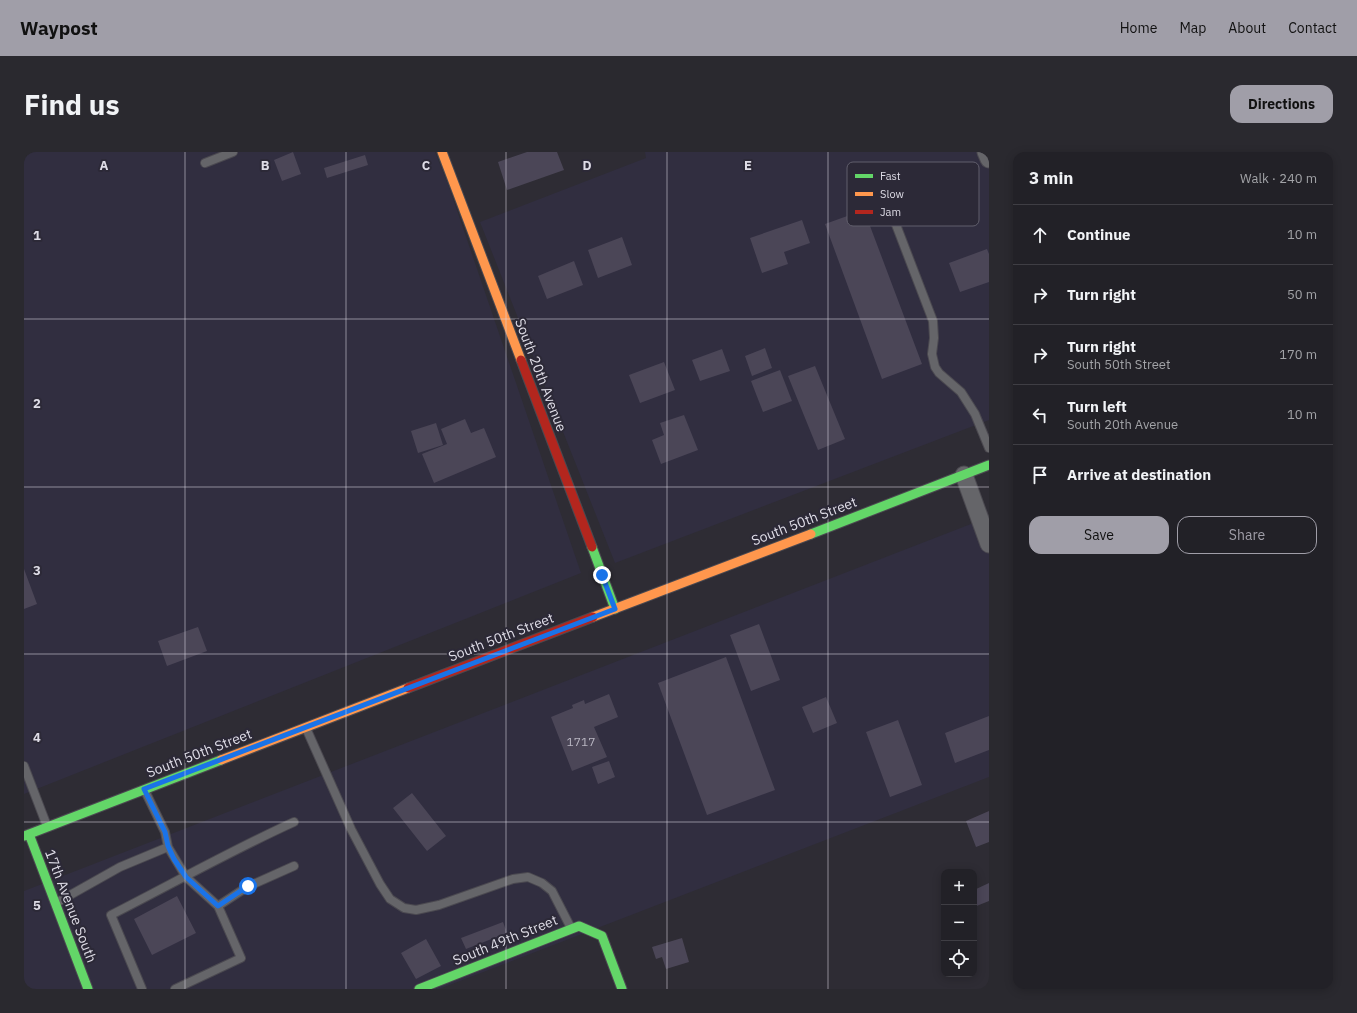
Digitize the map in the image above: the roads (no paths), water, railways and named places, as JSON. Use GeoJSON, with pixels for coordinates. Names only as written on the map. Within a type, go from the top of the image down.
{"type":"FeatureCollection","features":[{"type":"Feature","properties":{"kind":"main road","name":"South 20th Avenue"},"geometry":{"type":"LineString","coordinates":[[442,152],[615,609]]}},
{"type":"Feature","properties":{"kind":"main road","name":"South 50th Street"},"geometry":{"type":"LineString","coordinates":[[26,835],[989,465]]}},
{"type":"Feature","properties":{"kind":"main road","name":"17th Avenue South"},"geometry":{"type":"LineString","coordinates":[[26,835],[55,903],[88,989]]}},
{"type":"Feature","properties":{"kind":"main road","name":"South 49th Street"},"geometry":{"type":"LineString","coordinates":[[419,989],[579,926],[602,936],[622,989]]}},
{"type":"Feature","properties":{"kind":"street"},"geometry":{"type":"LineString","coordinates":[[986,152],[989,159]]}},
{"type":"Feature","properties":{"kind":"street"},"geometry":{"type":"LineString","coordinates":[[964,475],[989,544]]}},
{"type":"Feature","properties":{"kind":"lane"},"geometry":{"type":"LineString","coordinates":[[205,163],[233,152]]}},
{"type":"Feature","properties":{"kind":"lane"},"geometry":{"type":"LineString","coordinates":[[896,226],[932,320],[934,338],[932,354],[935,367],[939,373],[961,392],[975,414],[989,448]]}},
{"type":"Feature","properties":{"kind":"lane"},"geometry":{"type":"LineString","coordinates":[[306,728],[351,829],[380,884],[390,899],[404,908],[416,910],[439,905],[513,879],[528,877],[542,883],[552,891],[571,929]]}},
{"type":"Feature","properties":{"kind":"lane"},"geometry":{"type":"LineString","coordinates":[[24,766],[47,827]]}},
{"type":"Feature","properties":{"kind":"lane"},"geometry":{"type":"LineString","coordinates":[[144,789],[165,832],[168,846],[186,877],[218,906],[241,958],[175,989]]}},
{"type":"Feature","properties":{"kind":"lane"},"geometry":{"type":"LineString","coordinates":[[142,989],[111,915],[186,877],[240,846],[294,822]]}},
{"type":"Feature","properties":{"kind":"lane"},"geometry":{"type":"LineString","coordinates":[[55,903],[120,866],[168,846]]}},
{"type":"Feature","properties":{"kind":"lane"},"geometry":{"type":"LineString","coordinates":[[218,906],[248,886],[294,866]]}}]}
